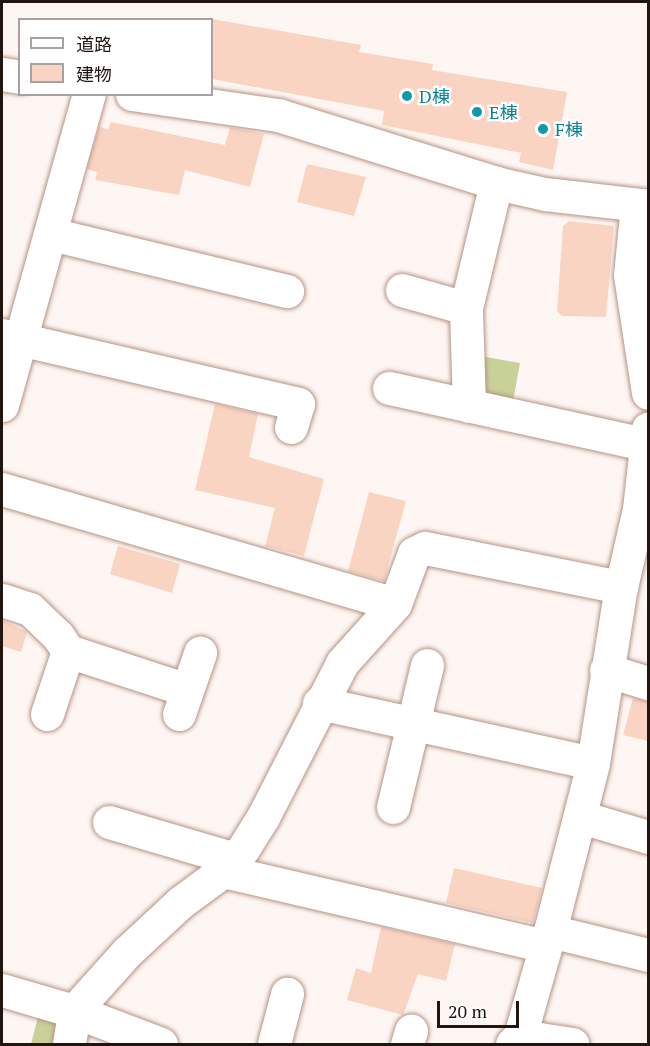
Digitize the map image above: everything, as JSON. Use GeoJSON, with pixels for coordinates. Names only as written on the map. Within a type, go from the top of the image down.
{"type":"FeatureCollection","features":[{"type":"Feature","properties":{"kind":"street"},"geometry":{"type":"LineString","coordinates":[[2,74],[18,77]]}},
{"type":"Feature","properties":{"kind":"street"},"geometry":{"type":"LineString","coordinates":[[2,405],[11,338],[51,234],[88,96]]}},
{"type":"Feature","properties":{"kind":"street"},"geometry":{"type":"LineString","coordinates":[[146,96],[278,115],[496,183],[545,194],[642,205],[630,275],[648,393]]}},
{"type":"Feature","properties":{"kind":"street"},"geometry":{"type":"LineString","coordinates":[[470,406],[466,308],[496,183]]}},
{"type":"Feature","properties":{"kind":"street"},"geometry":{"type":"LineString","coordinates":[[51,234],[287,291]]}},
{"type":"Feature","properties":{"kind":"street"},"geometry":{"type":"LineString","coordinates":[[402,290],[466,308]]}},
{"type":"Feature","properties":{"kind":"street"},"geometry":{"type":"LineString","coordinates":[[11,338],[297,407]]}},
{"type":"Feature","properties":{"kind":"street"},"geometry":{"type":"LineString","coordinates":[[390,388],[648,445]]}},
{"type":"Feature","properties":{"kind":"street"},"geometry":{"type":"LineString","coordinates":[[572,1044],[516,1040],[548,939],[593,763],[621,587],[644,511],[648,429]]}},
{"type":"Feature","properties":{"kind":"street"},"geometry":{"type":"LineString","coordinates":[[2,489],[395,604]]}},
{"type":"Feature","properties":{"kind":"street"},"geometry":{"type":"LineString","coordinates":[[69,1044],[74,1011],[127,952],[181,902],[229,865],[263,817],[319,703],[342,663],[395,604],[414,553],[425,548],[621,587]]}},
{"type":"Feature","properties":{"kind":"street"},"geometry":{"type":"LineString","coordinates":[[2,600],[30,609],[58,636],[68,651],[183,702],[200,653]]}},
{"type":"Feature","properties":{"kind":"street"},"geometry":{"type":"LineString","coordinates":[[47,714],[68,651]]}},
{"type":"Feature","properties":{"kind":"street"},"geometry":{"type":"LineString","coordinates":[[393,807],[427,665]]}},
{"type":"Feature","properties":{"kind":"street"},"geometry":{"type":"LineString","coordinates":[[606,670],[648,682]]}},
{"type":"Feature","properties":{"kind":"street"},"geometry":{"type":"LineString","coordinates":[[319,703],[593,763]]}},
{"type":"Feature","properties":{"kind":"street"},"geometry":{"type":"LineString","coordinates":[[581,817],[648,837]]}},
{"type":"Feature","properties":{"kind":"street"},"geometry":{"type":"LineString","coordinates":[[109,822],[229,865],[548,939],[648,955]]}},
{"type":"Feature","properties":{"kind":"street"},"geometry":{"type":"LineString","coordinates":[[2,990],[74,1011],[161,1044]]}},
{"type":"Feature","properties":{"kind":"street"},"geometry":{"type":"LineString","coordinates":[[274,1044],[287,994]]}},
{"type":"Feature","properties":{"kind":"green space"},"geometry":{"type":"Polygon","coordinates":[[[480,356],[520,363],[512,406],[485,400],[480,356]]]}},
{"type":"Feature","properties":{"kind":"green space"},"geometry":{"type":"Polygon","coordinates":[[[38,1017],[66,1027],[64,1044],[31,1044],[38,1017]]]}},
{"type":"Feature","properties":{"kind":"building"},"geometry":{"type":"Polygon","coordinates":[[[213,19],[361,45],[359,52],[433,64],[432,70],[567,92],[553,170],[519,162],[521,153],[382,125],[384,111],[213,79],[213,19]]]}},
{"type":"Feature","properties":{"kind":"building"},"geometry":{"type":"Polygon","coordinates":[[[111,122],[225,145],[230,127],[264,134],[250,187],[185,170],[179,195],[95,180],[97,172],[87,169],[99,127],[108,129],[111,122]]]}},
{"type":"Feature","properties":{"kind":"building"},"geometry":{"type":"Polygon","coordinates":[[[307,164],[366,177],[354,216],[297,202],[307,164]]]}},
{"type":"Feature","properties":{"kind":"building"},"geometry":{"type":"Polygon","coordinates":[[[569,221],[614,226],[606,317],[562,316],[557,311],[563,226],[569,221]]]}},
{"type":"Feature","properties":{"kind":"building"},"geometry":{"type":"Polygon","coordinates":[[[215,404],[258,414],[249,457],[324,479],[304,556],[265,546],[275,508],[195,490],[215,404]]]}},
{"type":"Feature","properties":{"kind":"building"},"geometry":{"type":"Polygon","coordinates":[[[369,492],[406,501],[384,581],[348,571],[369,492]]]}},
{"type":"Feature","properties":{"kind":"building"},"geometry":{"type":"Polygon","coordinates":[[[118,546],[180,564],[172,593],[110,574],[118,546]]]}},
{"type":"Feature","properties":{"kind":"building"},"geometry":{"type":"Polygon","coordinates":[[[2,620],[27,632],[21,652],[2,646],[2,620]]]}},
{"type":"Feature","properties":{"kind":"building"},"geometry":{"type":"Polygon","coordinates":[[[633,698],[648,701],[648,741],[623,735],[633,698]]]}},
{"type":"Feature","properties":{"kind":"building"},"geometry":{"type":"Polygon","coordinates":[[[454,868],[542,888],[533,923],[446,903],[454,868]]]}},
{"type":"Feature","properties":{"kind":"building"},"geometry":{"type":"Polygon","coordinates":[[[381,927],[455,944],[446,981],[418,974],[403,1015],[347,1000],[356,968],[371,973],[381,927]]]}},
{"type":"Feature","properties":{"kind":"place","name":"D棟"},"geometry":{"type":"Point","coordinates":[407,96]}},
{"type":"Feature","properties":{"kind":"place","name":"E棟"},"geometry":{"type":"Point","coordinates":[477,112]}},
{"type":"Feature","properties":{"kind":"place","name":"F棟"},"geometry":{"type":"Point","coordinates":[543,129]}}]}
